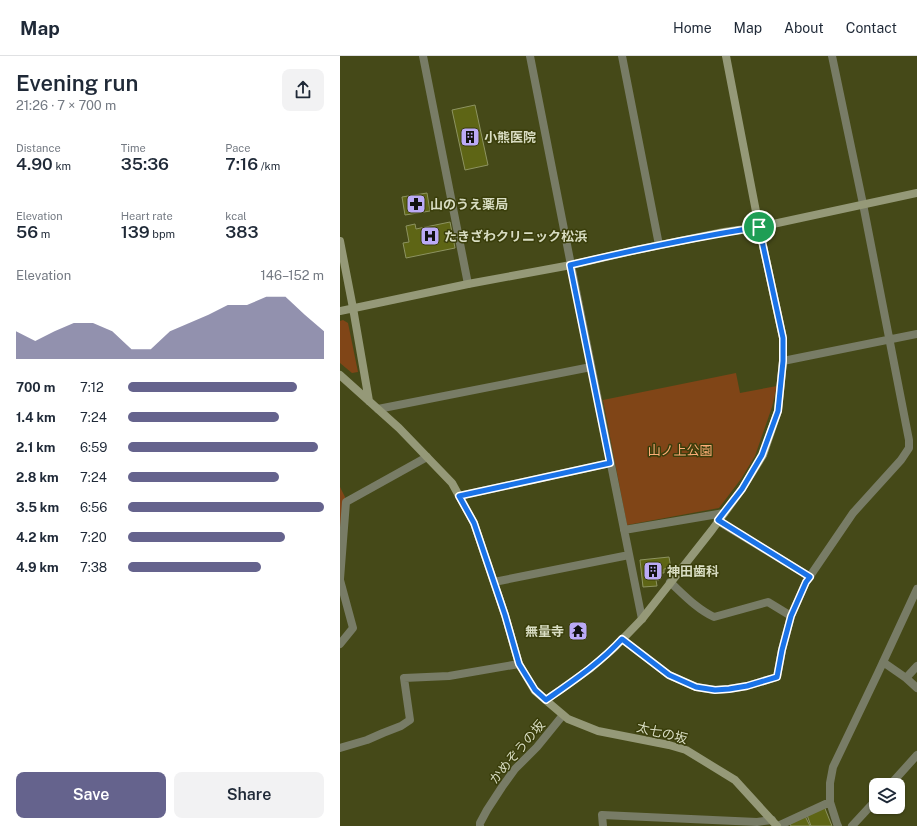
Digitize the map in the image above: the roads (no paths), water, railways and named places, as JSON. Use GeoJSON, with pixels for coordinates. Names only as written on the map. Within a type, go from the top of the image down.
{"type":"FeatureCollection","features":[{"type":"Feature","properties":{"kind":"street"},"geometry":{"type":"LineString","coordinates":[[423,56],[468,284]]}},
{"type":"Feature","properties":{"kind":"street"},"geometry":{"type":"LineString","coordinates":[[530,56],[570,265],[642,619]]}},
{"type":"Feature","properties":{"kind":"street"},"geometry":{"type":"LineString","coordinates":[[622,56],[659,245]]}},
{"type":"Feature","properties":{"kind":"street"},"geometry":{"type":"LineString","coordinates":[[546,700],[591,668],[614,648],[642,619],[742,489],[762,455],[778,411],[783,361],[783,338],[759,227],[726,56]]}},
{"type":"Feature","properties":{"kind":"street"},"geometry":{"type":"LineString","coordinates":[[622,639],[669,675],[696,687],[715,690],[729,689],[747,686],[777,677],[791,616],[806,582],[853,513],[901,460],[909,448],[909,440],[890,340],[832,56]]}},
{"type":"Feature","properties":{"kind":"street"},"geometry":{"type":"LineString","coordinates":[[340,311],[468,284],[570,265],[659,245],[724,232],[759,227],[917,193]]}},
{"type":"Feature","properties":{"kind":"street"},"geometry":{"type":"LineString","coordinates":[[340,241],[369,401]]}},
{"type":"Feature","properties":{"kind":"street"},"geometry":{"type":"LineString","coordinates":[[783,361],[917,334]]}},
{"type":"Feature","properties":{"kind":"street"},"geometry":{"type":"LineString","coordinates":[[378,409],[591,367]]}},
{"type":"Feature","properties":{"kind":"street","name":"太七の坂"},"geometry":{"type":"LineString","coordinates":[[340,375],[399,428],[452,483],[474,523],[505,615],[519,664],[535,690],[568,719],[598,731],[669,745],[686,750],[735,780],[776,824]]}},
{"type":"Feature","properties":{"kind":"street"},"geometry":{"type":"LineString","coordinates":[[340,644],[353,628],[340,580],[346,502],[427,457]]}},
{"type":"Feature","properties":{"kind":"street"},"geometry":{"type":"LineString","coordinates":[[459,496],[610,463]]}},
{"type":"Feature","properties":{"kind":"street"},"geometry":{"type":"LineString","coordinates":[[624,530],[724,513]]}},
{"type":"Feature","properties":{"kind":"street"},"geometry":{"type":"LineString","coordinates":[[718,520],[810,577]]}},
{"type":"Feature","properties":{"kind":"street"},"geometry":{"type":"LineString","coordinates":[[494,582],[629,555]]}},
{"type":"Feature","properties":{"kind":"street"},"geometry":{"type":"LineString","coordinates":[[670,582],[686,597],[714,617],[768,602],[791,616]]}},
{"type":"Feature","properties":{"kind":"street"},"geometry":{"type":"LineString","coordinates":[[838,826],[830,802],[830,783],[833,768],[917,589]]}},
{"type":"Feature","properties":{"kind":"street"},"geometry":{"type":"LineString","coordinates":[[883,662],[906,678],[917,688]]}},
{"type":"Feature","properties":{"kind":"street"},"geometry":{"type":"LineString","coordinates":[[340,748],[367,740],[401,726],[410,720],[404,678],[449,676],[519,664]]}},
{"type":"Feature","properties":{"kind":"street"},"geometry":{"type":"LineString","coordinates":[[906,678],[917,666]]}},
{"type":"Feature","properties":{"kind":"street","name":"かめぞうの坂"},"geometry":{"type":"LineString","coordinates":[[480,826],[480,823],[487,810],[515,769],[563,715]]}},
{"type":"Feature","properties":{"kind":"street"},"geometry":{"type":"LineString","coordinates":[[896,778],[917,755]]}},
{"type":"Feature","properties":{"kind":"street"},"geometry":{"type":"LineString","coordinates":[[603,826],[602,815],[673,822],[757,822],[776,824],[830,802]]}},
{"type":"Feature","properties":{"kind":"street"},"geometry":{"type":"LineString","coordinates":[[852,826],[869,808]]}},
{"type":"Feature","properties":{"kind":"place","name":"小熊医院"},"geometry":{"type":"Point","coordinates":[470,137]}},
{"type":"Feature","properties":{"kind":"place","name":"山のうえ薬局"},"geometry":{"type":"Point","coordinates":[416,204]}},
{"type":"Feature","properties":{"kind":"place","name":"たきざわクリニック松浜"},"geometry":{"type":"Point","coordinates":[430,236]}},
{"type":"Feature","properties":{"kind":"place","name":"神田歯科"},"geometry":{"type":"Point","coordinates":[653,571]}},
{"type":"Feature","properties":{"kind":"place","name":"無量寺"},"geometry":{"type":"Point","coordinates":[578,631]}},
{"type":"Feature","properties":{"kind":"park label","name":"山ノ上公園"},"geometry":{"type":"Point","coordinates":[680,450]}}]}
